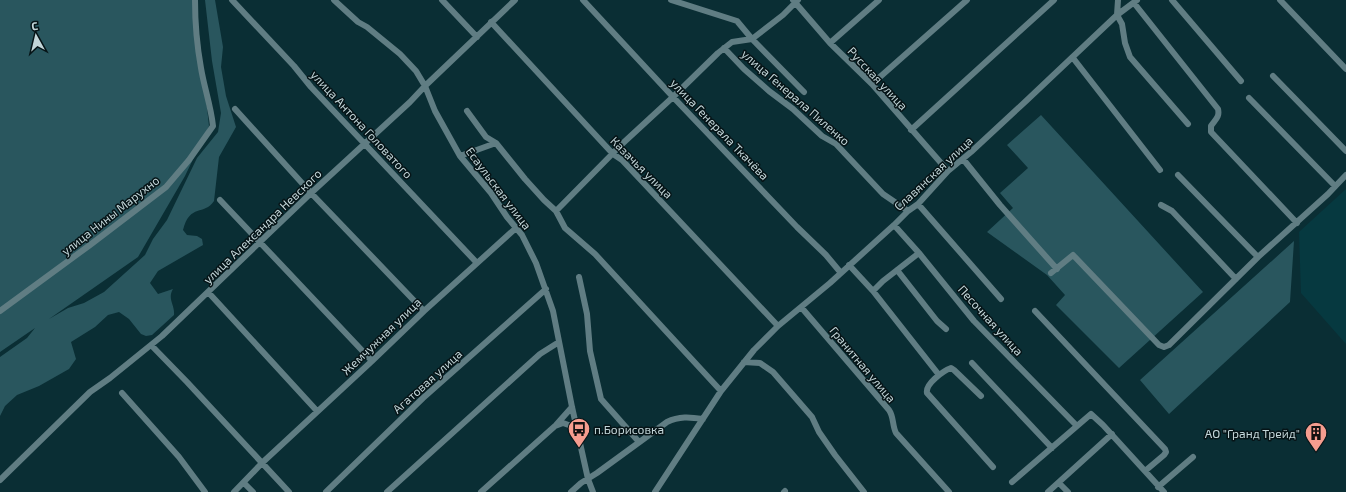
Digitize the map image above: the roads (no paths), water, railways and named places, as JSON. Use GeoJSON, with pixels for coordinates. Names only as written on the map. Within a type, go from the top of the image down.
{"type":"FeatureCollection","features":[{"type":"Feature","properties":{"kind":"street","name":"улица Нины Марухно"},"geometry":{"type":"LineString","coordinates":[[1,308],[90,245],[166,187],[190,160],[213,126],[211,110],[201,68],[195,17],[195,0]]}},
{"type":"Feature","properties":{"kind":"street","name":"улица Антона Головатого"},"geometry":{"type":"LineString","coordinates":[[232,0],[294,66],[311,87],[477,263]]}},
{"type":"Feature","properties":{"kind":"street","name":"Есаульская улица"},"geometry":{"type":"LineString","coordinates":[[334,0],[342,2],[358,22],[367,27],[400,54],[416,71],[425,86],[435,111],[460,156],[491,193],[516,228],[536,263],[553,311],[572,407],[578,428],[588,479],[593,492]]}},
{"type":"Feature","properties":{"kind":"street"},"geometry":{"type":"LineString","coordinates":[[442,0],[477,37]]}},
{"type":"Feature","properties":{"kind":"street","name":"улица Генерала Ткачёва"},"geometry":{"type":"LineString","coordinates":[[582,0],[797,227],[826,255],[841,273]]}},
{"type":"Feature","properties":{"kind":"street","name":"улица Генерала Пиленко"},"geometry":{"type":"LineString","coordinates":[[671,0],[737,21],[752,39],[804,92]]}},
{"type":"Feature","properties":{"kind":"street"},"geometry":{"type":"LineString","coordinates":[[830,43],[878,0]]}},
{"type":"Feature","properties":{"kind":"street"},"geometry":{"type":"LineString","coordinates":[[872,84],[967,0]]}},
{"type":"Feature","properties":{"kind":"street"},"geometry":{"type":"LineString","coordinates":[[911,130],[1054,0]]}},
{"type":"Feature","properties":{"kind":"street"},"geometry":{"type":"LineString","coordinates":[[1118,0],[1118,15],[1122,24],[1125,43],[1130,57],[1188,124]]}},
{"type":"Feature","properties":{"kind":"street"},"geometry":{"type":"LineString","coordinates":[[1172,0],[1241,81]]}},
{"type":"Feature","properties":{"kind":"street"},"geometry":{"type":"LineString","coordinates":[[1280,0],[1346,69]]}},
{"type":"Feature","properties":{"kind":"street","name":"улица Александра Невского"},"geometry":{"type":"LineString","coordinates":[[0,480],[90,392],[151,345],[208,292],[311,193],[410,102],[512,1]]}},
{"type":"Feature","properties":{"kind":"street"},"geometry":{"type":"LineString","coordinates":[[556,211],[613,154],[724,48],[732,42],[752,39],[783,15],[795,1]]}},
{"type":"Feature","properties":{"kind":"street","name":"Русская улица"},"geometry":{"type":"LineString","coordinates":[[795,1],[830,43],[872,84],[948,171]]}},
{"type":"Feature","properties":{"kind":"street"},"geometry":{"type":"LineString","coordinates":[[1135,1],[1218,109],[1218,117],[1210,126],[1211,132],[1297,223]]}},
{"type":"Feature","properties":{"kind":"street","name":"Славянская улица"},"geometry":{"type":"LineString","coordinates":[[655,492],[721,391],[744,362],[778,326],[841,273],[908,211],[918,204],[948,171],[963,159],[1135,1]]}},
{"type":"Feature","properties":{"kind":"street","name":"Казачья улица"},"geometry":{"type":"LineString","coordinates":[[491,22],[613,154],[622,160],[778,326]]}},
{"type":"Feature","properties":{"kind":"street","name":"улица Генерала Пиленко"},"geometry":{"type":"LineString","coordinates":[[724,48],[744,69],[769,91],[793,109],[822,136],[836,144],[883,194],[908,211]]}},
{"type":"Feature","properties":{"kind":"street"},"geometry":{"type":"LineString","coordinates":[[1073,58],[1160,170]]}},
{"type":"Feature","properties":{"kind":"street"},"geometry":{"type":"LineString","coordinates":[[1273,76],[1346,151]]}},
{"type":"Feature","properties":{"kind":"street"},"geometry":{"type":"LineString","coordinates":[[1249,98],[1335,186]]}},
{"type":"Feature","properties":{"kind":"street"},"geometry":{"type":"LineString","coordinates":[[235,108],[311,193],[424,311]]}},
{"type":"Feature","properties":{"kind":"street","name":"Есаульская улица"},"geometry":{"type":"LineString","coordinates":[[467,111],[486,137],[496,143],[525,179],[556,211],[565,228],[595,254],[721,391]]}},
{"type":"Feature","properties":{"kind":"street"},"geometry":{"type":"LineString","coordinates":[[460,156],[496,143]]}},
{"type":"Feature","properties":{"kind":"street"},"geometry":{"type":"LineString","coordinates":[[963,159],[1000,205],[1057,269]]}},
{"type":"Feature","properties":{"kind":"street"},"geometry":{"type":"LineString","coordinates":[[1178,175],[1258,257]]}},
{"type":"Feature","properties":{"kind":"street"},"geometry":{"type":"LineString","coordinates":[[1052,274],[1073,255],[1159,346],[1164,347],[1169,345],[1258,257],[1297,223],[1346,176]]}},
{"type":"Feature","properties":{"kind":"street"},"geometry":{"type":"LineString","coordinates":[[220,200],[372,361]]}},
{"type":"Feature","properties":{"kind":"street"},"geometry":{"type":"LineString","coordinates":[[918,204],[1001,299]]}},
{"type":"Feature","properties":{"kind":"street"},"geometry":{"type":"LineString","coordinates":[[1162,205],[1172,211],[1236,279]]}},
{"type":"Feature","properties":{"kind":"street","name":"Песочная улица"},"geometry":{"type":"LineString","coordinates":[[894,225],[919,253],[974,321],[1076,426]]}},
{"type":"Feature","properties":{"kind":"street","name":"Жемчужная улица"},"geometry":{"type":"LineString","coordinates":[[234,492],[262,462],[424,311],[516,228]]}},
{"type":"Feature","properties":{"kind":"street"},"geometry":{"type":"LineString","coordinates":[[873,291],[882,281],[919,253]]}},
{"type":"Feature","properties":{"kind":"street"},"geometry":{"type":"LineString","coordinates":[[849,266],[873,291],[939,375]]}},
{"type":"Feature","properties":{"kind":"street"},"geometry":{"type":"LineString","coordinates":[[897,270],[937,321],[946,328]]}},
{"type":"Feature","properties":{"kind":"street"},"geometry":{"type":"LineString","coordinates":[[578,277],[587,314],[590,351],[601,399],[639,442]]}},
{"type":"Feature","properties":{"kind":"street","name":"Агатовая улица"},"geometry":{"type":"LineString","coordinates":[[326,492],[423,398],[546,290]]}},
{"type":"Feature","properties":{"kind":"street"},"geometry":{"type":"LineString","coordinates":[[208,292],[317,411]]}},
{"type":"Feature","properties":{"kind":"street","name":"Гранитная улица"},"geometry":{"type":"LineString","coordinates":[[801,307],[889,410],[893,419],[893,428],[896,433],[950,492]]}},
{"type":"Feature","properties":{"kind":"street"},"geometry":{"type":"LineString","coordinates":[[1035,311],[1165,449],[1166,452],[1164,455],[1145,471]]}},
{"type":"Feature","properties":{"kind":"street"},"geometry":{"type":"LineString","coordinates":[[387,492],[540,354],[550,346],[559,342]]}},
{"type":"Feature","properties":{"kind":"street"},"geometry":{"type":"LineString","coordinates":[[151,345],[289,492]]}},
{"type":"Feature","properties":{"kind":"street"},"geometry":{"type":"LineString","coordinates":[[744,362],[760,363],[773,372],[812,417],[819,432],[864,492]]}},
{"type":"Feature","properties":{"kind":"street"},"geometry":{"type":"LineString","coordinates":[[972,363],[1052,448]]}},
{"type":"Feature","properties":{"kind":"street"},"geometry":{"type":"LineString","coordinates":[[981,396],[951,368],[939,375],[926,389],[927,393],[993,467]]}},
{"type":"Feature","properties":{"kind":"street"},"geometry":{"type":"LineString","coordinates":[[122,393],[179,457],[206,492]]}},
{"type":"Feature","properties":{"kind":"street"},"geometry":{"type":"LineString","coordinates":[[481,492],[555,426],[572,407]]}},
{"type":"Feature","properties":{"kind":"street"},"geometry":{"type":"LineString","coordinates":[[1012,482],[1091,414],[1112,434],[1164,492]]}},
{"type":"Feature","properties":{"kind":"street"},"geometry":{"type":"LineString","coordinates":[[571,492],[581,483],[667,422],[675,418],[686,417],[703,419]]}},
{"type":"Feature","properties":{"kind":"street"},"geometry":{"type":"LineString","coordinates":[[555,426],[563,423],[578,428]]}},
{"type":"Feature","properties":{"kind":"street"},"geometry":{"type":"LineString","coordinates":[[1048,492],[1112,434]]}},
{"type":"Feature","properties":{"kind":"street"},"geometry":{"type":"LineString","coordinates":[[1158,487],[1193,457]]}},
{"type":"Feature","properties":{"kind":"street"},"geometry":{"type":"LineString","coordinates":[[244,483],[254,492]]}},
{"type":"Feature","properties":{"kind":"street"},"geometry":{"type":"LineString","coordinates":[[1059,483],[1068,492]]}},
{"type":"Feature","properties":{"kind":"place","name":"п.Борисовка"},"geometry":{"type":"Point","coordinates":[579,448]}},
{"type":"Feature","properties":{"kind":"place","name":"АО \"Гранд Трейд\""},"geometry":{"type":"Point","coordinates":[1316,452]}}]}
